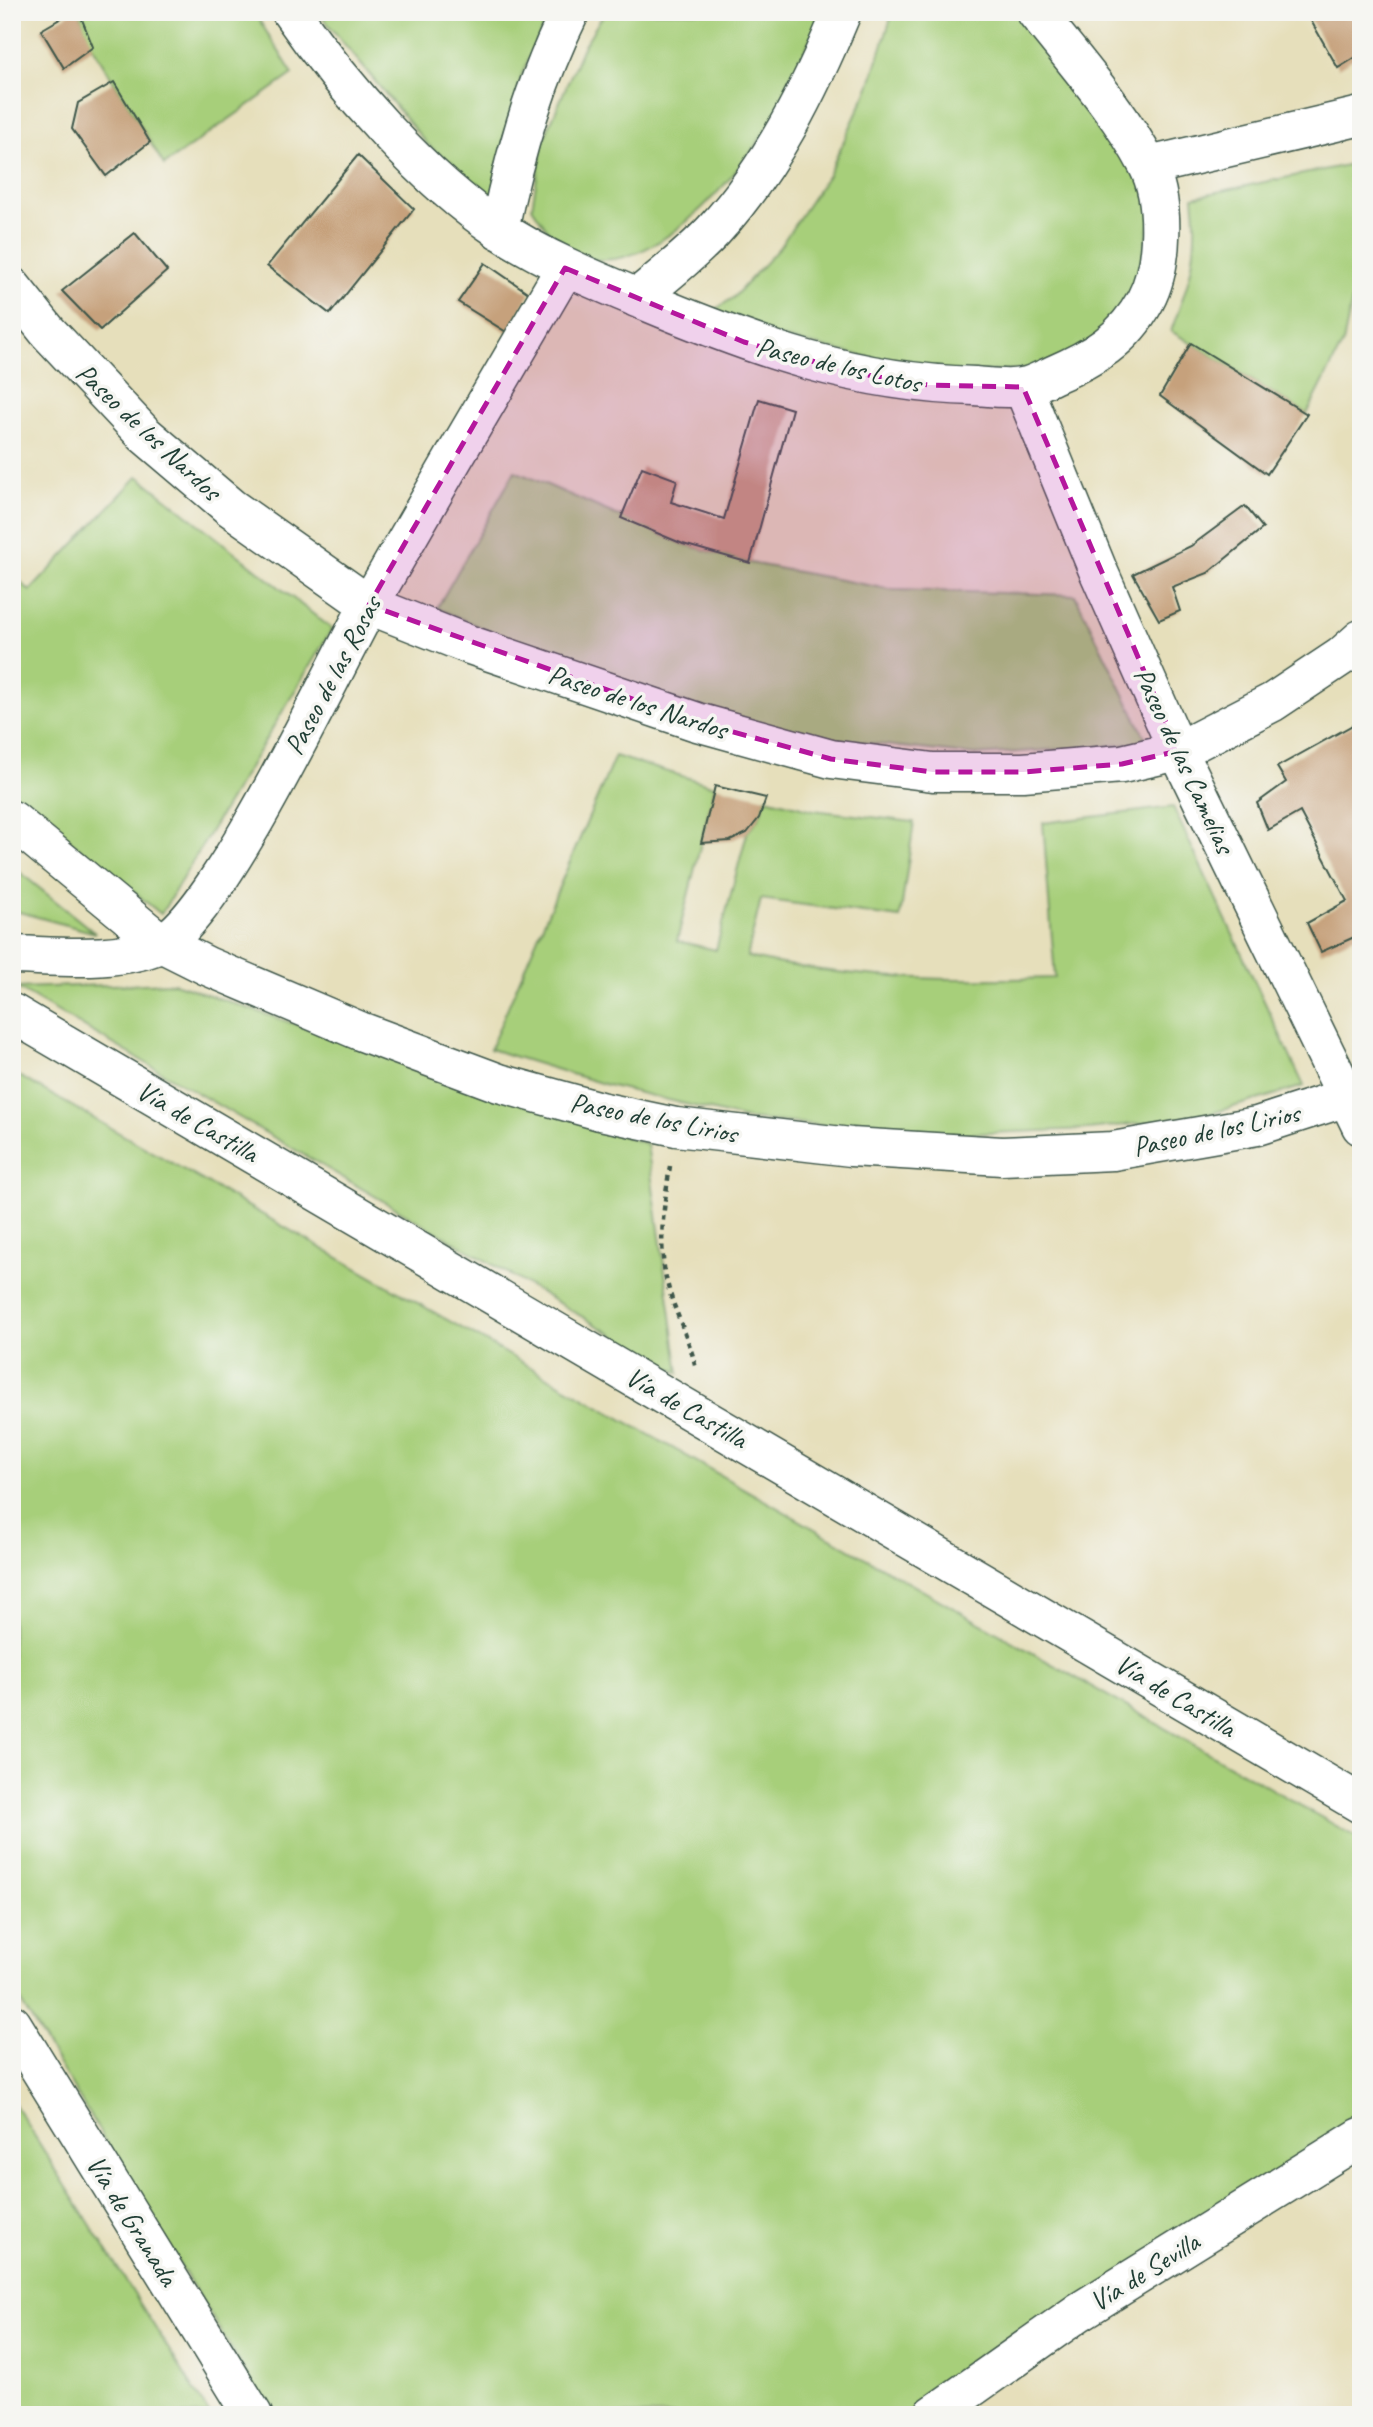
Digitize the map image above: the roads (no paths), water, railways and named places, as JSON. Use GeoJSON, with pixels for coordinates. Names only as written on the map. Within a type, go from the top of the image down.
{"type":"FeatureCollection","features":[{"type":"Feature","properties":{"kind":"street","name":"Paseo de los Lotos"},"geometry":{"type":"LineString","coordinates":[[291,12],[373,113],[437,180],[499,230],[565,268],[744,342],[855,373],[928,385],[1023,387],[1112,345],[1133,324],[1151,291],[1161,251],[1159,213],[1149,166],[1093,85],[1036,12]]}},
{"type":"Feature","properties":{"kind":"street"},"geometry":{"type":"LineString","coordinates":[[499,230],[512,163],[530,105],[570,12]]}},
{"type":"Feature","properties":{"kind":"street"},"geometry":{"type":"LineString","coordinates":[[637,298],[713,231],[749,186],[818,69],[842,12]]}},
{"type":"Feature","properties":{"kind":"street"},"geometry":{"type":"LineString","coordinates":[[1149,166],[1361,116]]}},
{"type":"Feature","properties":{"kind":"street","name":"Paseo de las Rosas"},"geometry":{"type":"LineString","coordinates":[[12,956],[85,956],[127,952],[161,943],[189,919],[217,881],[251,825],[369,605],[565,268]]}},
{"type":"Feature","properties":{"kind":"street","name":"Paseo de los Nardos"},"geometry":{"type":"LineString","coordinates":[[12,287],[47,332],[144,434],[230,507],[369,605],[470,645],[649,706],[831,759],[933,772],[1023,772],[1122,764],[1178,751],[1273,702],[1342,656],[1361,639]]}},
{"type":"Feature","properties":{"kind":"street","name":"Paseo de las Camelias"},"geometry":{"type":"LineString","coordinates":[[1023,387],[1097,568],[1178,751],[1356,1104]]}},
{"type":"Feature","properties":{"kind":"street","name":"Paseo de los Lirios"},"geometry":{"type":"LineString","coordinates":[[12,820],[161,943],[207,966],[360,1031],[499,1083],[600,1111],[676,1127],[851,1147],[1002,1156],[1113,1151],[1257,1126],[1356,1104]]}},
{"type":"Feature","properties":{"kind":"street","name":"Vía de Castilla"},"geometry":{"type":"LineString","coordinates":[[12,1013],[1361,1804]]}},
{"type":"Feature","properties":{"kind":"street","name":"Vía de Granada"},"geometry":{"type":"LineString","coordinates":[[12,2024],[253,2415]]}},
{"type":"Feature","properties":{"kind":"street","name":"Vía de Sevilla"},"geometry":{"type":"LineString","coordinates":[[933,2415],[1079,2312],[1361,2137]]}}]}
